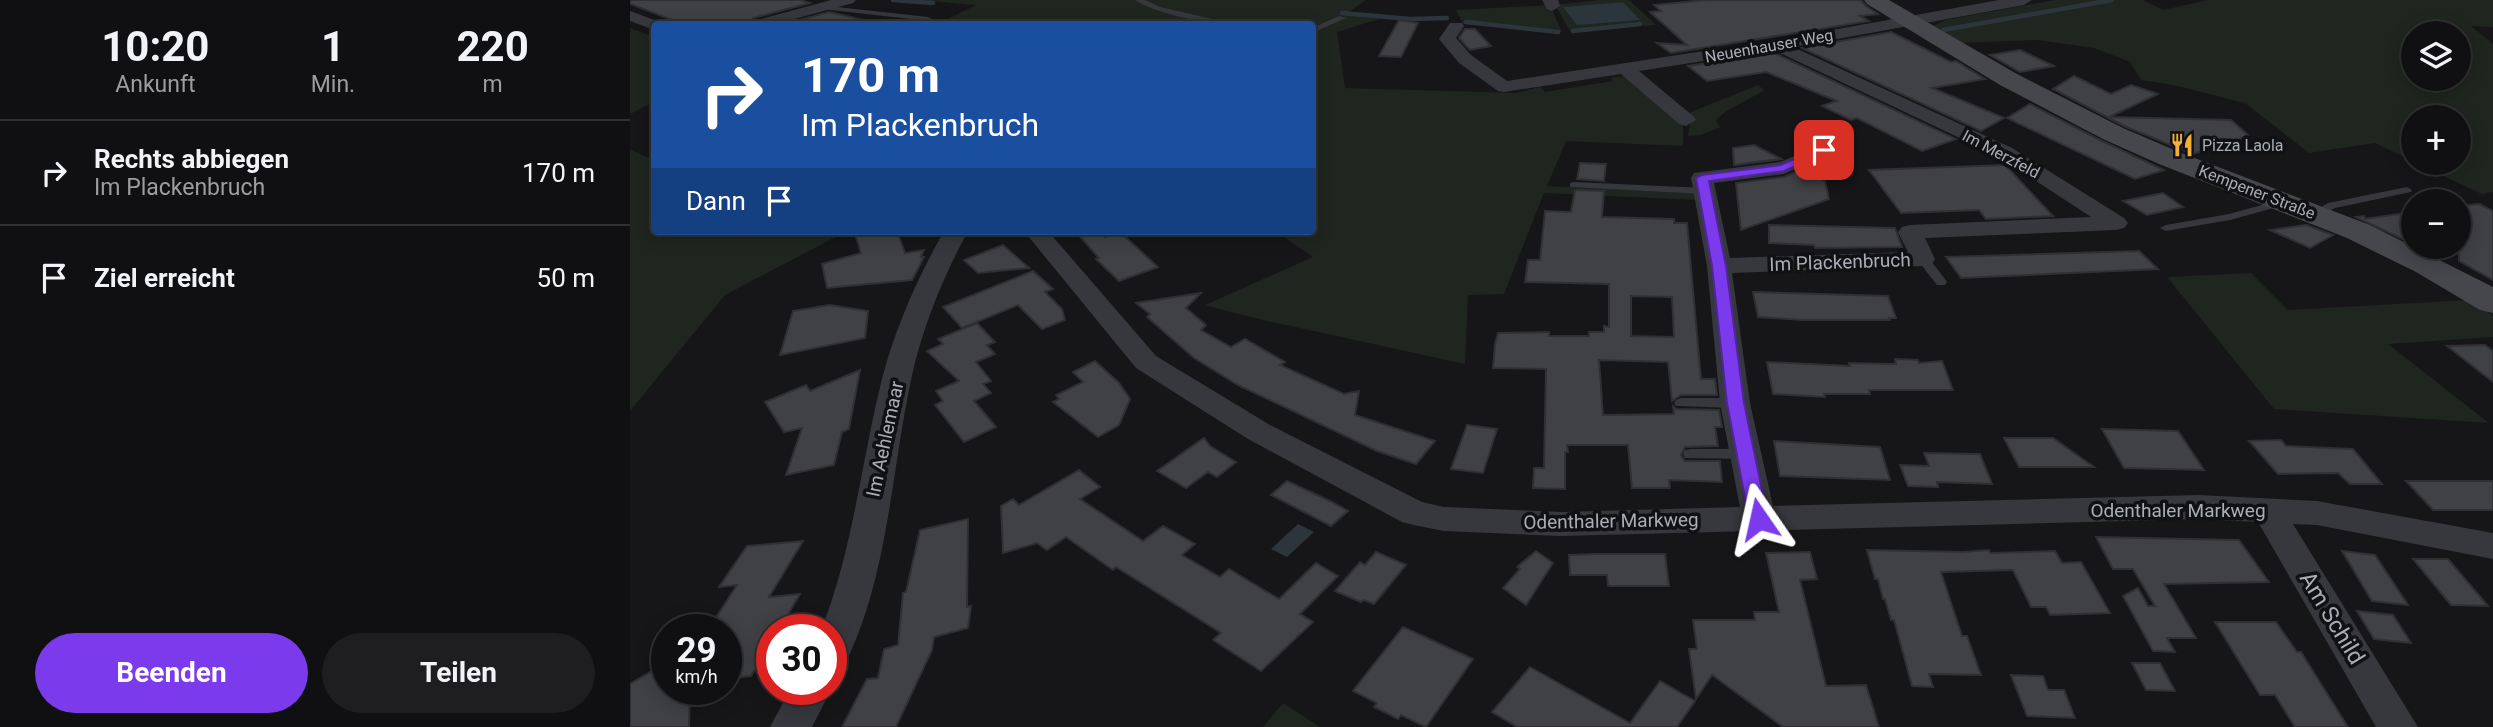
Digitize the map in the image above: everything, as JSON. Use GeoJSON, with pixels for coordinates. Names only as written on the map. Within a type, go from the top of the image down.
{"type":"FeatureCollection","features":[{"type":"Feature","properties":{"kind":"main road","name":"Kempener Straße"},"geometry":{"type":"LineString","coordinates":[[1874,0],[1966,57],[2110,133],[2190,167],[2316,214],[2388,247],[2493,303]]}},
{"type":"Feature","properties":{"kind":"street"},"geometry":{"type":"LineString","coordinates":[[769,21],[821,4],[848,0]]}},
{"type":"Feature","properties":{"kind":"street","name":"Neuenhauser Weg"},"geometry":{"type":"LineString","coordinates":[[1456,26],[1447,39],[1465,60],[1504,87],[1776,46],[2024,0]]}},
{"type":"Feature","properties":{"kind":"street"},"geometry":{"type":"LineString","coordinates":[[630,16],[651,24]]}},
{"type":"Feature","properties":{"kind":"street","name":"Im Merzfeld"},"geometry":{"type":"LineString","coordinates":[[1776,46],[2005,152],[2116,223],[2001,227]]}},
{"type":"Feature","properties":{"kind":"street"},"geometry":{"type":"LineString","coordinates":[[1627,70],[1686,120]]}},
{"type":"Feature","properties":{"kind":"street"},"geometry":{"type":"LineString","coordinates":[[1759,519],[1735,403],[1719,266],[1702,178],[1784,168],[1824,150]]}},
{"type":"Feature","properties":{"kind":"street","name":"Im Plackenbruch"},"geometry":{"type":"LineString","coordinates":[[1719,266],[1923,259],[1910,232],[2001,227]]}},
{"type":"Feature","properties":{"kind":"street","name":"Im Aehlemaar"},"geometry":{"type":"LineString","coordinates":[[846,614],[854,593],[897,377],[932,274],[954,235]]}},
{"type":"Feature","properties":{"kind":"street","name":"Odenthaler Markweg"},"geometry":{"type":"LineString","coordinates":[[1039,235],[1146,362],[1259,432],[1414,513],[1444,519],[1562,524],[2199,507],[2267,509],[2376,522],[2493,546]]}},
{"type":"Feature","properties":{"kind":"street","name":"Am Schild"},"geometry":{"type":"LineString","coordinates":[[2267,509],[2398,727]]}},
{"type":"Feature","properties":{"kind":"street"},"geometry":{"type":"LineString","coordinates":[[790,727],[802,705]]}},
{"type":"Feature","properties":{"kind":"lane"},"geometry":{"type":"LineString","coordinates":[[1139,0],[1158,9],[1216,21]]}},
{"type":"Feature","properties":{"kind":"lane"},"geometry":{"type":"LineString","coordinates":[[821,4],[928,19]]}},
{"type":"Feature","properties":{"kind":"lane"},"geometry":{"type":"LineString","coordinates":[[1316,29],[1342,18]]}},
{"type":"Feature","properties":{"kind":"lane"},"geometry":{"type":"LineString","coordinates":[[1574,185],[1704,191]]}},
{"type":"Feature","properties":{"kind":"lane"},"geometry":{"type":"LineString","coordinates":[[2316,214],[2332,205],[2401,191]]}},
{"type":"Feature","properties":{"kind":"lane"},"geometry":{"type":"LineString","coordinates":[[2166,228],[2230,217],[2284,202]]}},
{"type":"Feature","properties":{"kind":"lane"},"geometry":{"type":"LineString","coordinates":[[1923,259],[1941,282]]}},
{"type":"Feature","properties":{"kind":"lane"},"geometry":{"type":"LineString","coordinates":[[1681,402],[1735,403]]}},
{"type":"Feature","properties":{"kind":"lane"},"geometry":{"type":"LineString","coordinates":[[1691,454],[1746,454]]}},
{"type":"Feature","properties":{"kind":"shaded area"},"geometry":{"type":"Polygon","coordinates":[[[919,0],[1366,0],[1346,14],[1382,18],[1337,32],[1345,88],[1516,93],[1540,87],[1545,92],[1613,81],[1611,78],[1627,75],[1683,123],[1683,146],[1566,141],[1547,186],[1696,193],[1697,200],[1544,193],[1504,294],[1468,295],[1465,364],[1205,305],[1313,257],[1281,235],[1316,235],[1316,21],[944,21],[976,5],[919,0]]]}},
{"type":"Feature","properties":{"kind":"shaded area"},"geometry":{"type":"Polygon","coordinates":[[[1629,0],[1656,25],[1570,31],[1555,5],[1629,0]],[[1623,2],[1563,7],[1639,20],[1623,2]]]}},
{"type":"Feature","properties":{"kind":"shaded area"},"geometry":{"type":"Polygon","coordinates":[[[2055,0],[2143,0],[2163,10],[2208,0],[2493,0],[2493,27],[2471,26],[2493,44],[2493,192],[2482,194],[2442,175],[2471,175],[2471,105],[2401,105],[2401,155],[2375,143],[2309,153],[2245,103],[2174,85],[2141,80],[2130,62],[2094,48],[2037,40],[1959,43],[1933,26],[1946,20],[2055,0]]]}},
{"type":"Feature","properties":{"kind":"shaded area"},"geometry":{"type":"Polygon","coordinates":[[[1623,2],[1640,20],[1577,25],[1563,7],[1623,2]]]}},
{"type":"Feature","properties":{"kind":"shaded area"},"geometry":{"type":"Polygon","coordinates":[[[1550,5],[1562,32],[1463,24],[1456,10],[1550,5]]]}},
{"type":"Feature","properties":{"kind":"shaded area"},"geometry":{"type":"Polygon","coordinates":[[[630,28],[651,36],[651,104],[630,114],[630,28]]]}},
{"type":"Feature","properties":{"kind":"shaded area"},"geometry":{"type":"Polygon","coordinates":[[[1758,85],[1764,90],[1719,117],[1716,121],[1720,127],[1701,135],[1688,136],[1691,119],[1686,114],[1758,85]]]}},
{"type":"Feature","properties":{"kind":"shaded area"},"geometry":{"type":"Polygon","coordinates":[[[630,149],[651,159],[651,235],[839,235],[725,295],[630,411],[630,149]]]}},
{"type":"Feature","properties":{"kind":"shaded area"},"geometry":{"type":"Polygon","coordinates":[[[2251,273],[2288,310],[2468,300],[2493,315],[2493,337],[2388,344],[2489,423],[2274,409],[2167,277],[2251,273]]]}},
{"type":"Feature","properties":{"kind":"shaded area"},"geometry":{"type":"Polygon","coordinates":[[[1298,524],[1314,532],[1287,557],[1271,549],[1298,524]]]}},
{"type":"Feature","properties":{"kind":"shaded area"},"geometry":{"type":"Polygon","coordinates":[[[1283,703],[1320,727],[1263,727],[1283,703]]]}},
{"type":"Feature","properties":{"kind":"building"},"geometry":{"type":"Polygon","coordinates":[[[630,0],[800,0],[810,3],[753,18],[751,21],[675,21],[630,4],[630,0]]]}},
{"type":"Feature","properties":{"kind":"building"},"geometry":{"type":"Polygon","coordinates":[[[1706,0],[1861,0],[1878,14],[1860,16],[1869,21],[1671,53],[1657,43],[1687,45],[1650,12],[1661,11],[1654,5],[1706,0]]]}},
{"type":"Feature","properties":{"kind":"building"},"geometry":{"type":"Polygon","coordinates":[[[829,12],[864,20],[864,21],[795,21],[829,12]]]}},
{"type":"Feature","properties":{"kind":"building"},"geometry":{"type":"Polygon","coordinates":[[[1399,20],[1418,23],[1401,57],[1379,56],[1399,20]]]}},
{"type":"Feature","properties":{"kind":"building"},"geometry":{"type":"Polygon","coordinates":[[[1465,29],[1475,29],[1491,46],[1470,50],[1459,38],[1465,29]]]}},
{"type":"Feature","properties":{"kind":"building"},"geometry":{"type":"Polygon","coordinates":[[[1891,32],[1951,62],[1956,61],[1985,79],[1932,88],[2004,118],[1981,131],[1802,48],[1891,32]]]}},
{"type":"Feature","properties":{"kind":"building"},"geometry":{"type":"Polygon","coordinates":[[[2020,50],[2054,66],[2020,72],[1990,55],[2020,50]]]}},
{"type":"Feature","properties":{"kind":"building"},"geometry":{"type":"Polygon","coordinates":[[[1774,53],[1956,139],[1922,151],[1857,118],[1851,120],[1822,106],[1837,101],[1766,72],[1707,81],[1688,66],[1774,53]]]}},
{"type":"Feature","properties":{"kind":"building"},"geometry":{"type":"Polygon","coordinates":[[[2074,76],[2111,94],[2131,85],[2158,94],[2109,117],[2231,120],[2248,135],[2219,149],[2214,147],[2193,154],[2124,126],[2053,89],[2074,76]]]}},
{"type":"Feature","properties":{"kind":"building"},"geometry":{"type":"Polygon","coordinates":[[[2030,104],[2164,170],[2135,179],[2007,118],[2030,104]]]}},
{"type":"Feature","properties":{"kind":"building"},"geometry":{"type":"Polygon","coordinates":[[[1754,145],[1781,159],[1734,165],[1733,148],[1754,145]]]}},
{"type":"Feature","properties":{"kind":"building"},"geometry":{"type":"Polygon","coordinates":[[[1580,163],[1606,164],[1604,181],[1577,179],[1580,163]]]}},
{"type":"Feature","properties":{"kind":"building"},"geometry":{"type":"Polygon","coordinates":[[[2005,165],[2053,216],[1986,219],[1979,210],[1901,213],[1869,170],[2005,165]]]}},
{"type":"Feature","properties":{"kind":"building"},"geometry":{"type":"Polygon","coordinates":[[[1802,169],[1825,181],[1829,199],[1741,230],[1736,183],[1784,177],[1802,169]]]}},
{"type":"Feature","properties":{"kind":"building"},"geometry":{"type":"Polygon","coordinates":[[[1575,190],[1604,191],[1602,217],[1674,219],[1674,223],[1687,223],[1701,379],[1715,379],[1717,395],[1681,395],[1672,401],[1668,362],[1599,360],[1603,415],[1674,414],[1673,406],[1676,409],[1719,410],[1722,427],[1715,427],[1718,446],[1685,447],[1681,455],[1685,461],[1720,461],[1722,482],[1669,480],[1670,488],[1632,488],[1628,445],[1567,445],[1565,489],[1533,488],[1534,468],[1544,468],[1546,369],[1493,368],[1495,344],[1498,333],[1549,332],[1549,336],[1589,336],[1589,332],[1604,332],[1604,326],[1609,327],[1609,284],[1525,282],[1528,260],[1540,260],[1545,211],[1571,212],[1575,190]],[[1631,296],[1631,336],[1674,337],[1672,297],[1631,296]]]}},
{"type":"Feature","properties":{"kind":"building"},"geometry":{"type":"Polygon","coordinates":[[[2163,193],[2183,207],[2147,215],[2123,201],[2163,193]]]}},
{"type":"Feature","properties":{"kind":"building"},"geometry":{"type":"Polygon","coordinates":[[[2479,204],[2493,211],[2493,280],[2459,261],[2471,259],[2471,205],[2479,204]]]}},
{"type":"Feature","properties":{"kind":"building"},"geometry":{"type":"Polygon","coordinates":[[[2401,214],[2401,238],[2356,217],[2364,216],[2365,219],[2401,214]]]}},
{"type":"Feature","properties":{"kind":"building"},"geometry":{"type":"Polygon","coordinates":[[[1769,225],[1895,228],[1902,247],[1815,248],[1814,245],[1769,243],[1769,225]]]}},
{"type":"Feature","properties":{"kind":"building"},"geometry":{"type":"Polygon","coordinates":[[[2306,225],[2333,235],[2310,248],[2270,230],[2306,225]]]}},
{"type":"Feature","properties":{"kind":"building"},"geometry":{"type":"Polygon","coordinates":[[[855,235],[898,235],[905,253],[924,250],[921,257],[924,257],[912,280],[827,288],[822,264],[861,253],[855,235]]]}},
{"type":"Feature","properties":{"kind":"building"},"geometry":{"type":"Polygon","coordinates":[[[1079,235],[1123,235],[1158,267],[1119,281],[1096,259],[1099,258],[1079,235]]]}},
{"type":"Feature","properties":{"kind":"building"},"geometry":{"type":"Polygon","coordinates":[[[1003,245],[1029,268],[978,273],[964,260],[1003,245]]]}},
{"type":"Feature","properties":{"kind":"building"},"geometry":{"type":"Polygon","coordinates":[[[2139,251],[2158,269],[1961,278],[1946,257],[2139,251]]]}},
{"type":"Feature","properties":{"kind":"building"},"geometry":{"type":"Polygon","coordinates":[[[1033,271],[1053,289],[1045,292],[1062,309],[1065,320],[1042,329],[1018,305],[962,328],[943,307],[1033,271]]]}},
{"type":"Feature","properties":{"kind":"building"},"geometry":{"type":"Polygon","coordinates":[[[1753,292],[1888,296],[1896,318],[1802,320],[1758,317],[1753,292]]]}},
{"type":"Feature","properties":{"kind":"building"},"geometry":{"type":"Polygon","coordinates":[[[1201,293],[1186,308],[1206,325],[1201,330],[1231,347],[1245,339],[1285,362],[1280,365],[1344,394],[1359,391],[1355,415],[1435,441],[1416,464],[1377,451],[1238,385],[1194,358],[1147,317],[1150,314],[1136,303],[1201,293]]]}},
{"type":"Feature","properties":{"kind":"building"},"geometry":{"type":"Polygon","coordinates":[[[830,305],[868,311],[865,338],[780,355],[793,311],[830,305]]]}},
{"type":"Feature","properties":{"kind":"building"},"geometry":{"type":"Polygon","coordinates":[[[977,323],[995,342],[987,345],[995,354],[976,362],[991,381],[983,384],[991,393],[974,401],[996,427],[964,442],[935,405],[943,401],[936,391],[959,381],[927,351],[943,344],[938,339],[977,323]]]}},
{"type":"Feature","properties":{"kind":"building"},"geometry":{"type":"Polygon","coordinates":[[[2485,345],[2493,351],[2493,382],[2447,346],[2485,345]]]}},
{"type":"Feature","properties":{"kind":"building"},"geometry":{"type":"Polygon","coordinates":[[[1895,359],[1918,360],[1919,363],[1942,361],[1953,390],[1869,390],[1870,394],[1824,394],[1825,397],[1773,394],[1767,362],[1850,366],[1849,363],[1896,364],[1895,359]]]}},
{"type":"Feature","properties":{"kind":"building"},"geometry":{"type":"Polygon","coordinates":[[[1095,361],[1119,383],[1130,399],[1119,425],[1098,437],[1053,402],[1059,399],[1056,395],[1083,382],[1073,372],[1095,361]]]}},
{"type":"Feature","properties":{"kind":"building"},"geometry":{"type":"Polygon","coordinates":[[[860,370],[849,429],[842,432],[834,465],[786,475],[802,428],[784,432],[765,402],[806,385],[810,391],[860,370]]]}},
{"type":"Feature","properties":{"kind":"building"},"geometry":{"type":"Polygon","coordinates":[[[1467,425],[1497,429],[1483,473],[1451,469],[1467,425]]]}},
{"type":"Feature","properties":{"kind":"building"},"geometry":{"type":"Polygon","coordinates":[[[2102,429],[2178,431],[2204,470],[2124,468],[2102,429]]]}},
{"type":"Feature","properties":{"kind":"building"},"geometry":{"type":"Polygon","coordinates":[[[1204,438],[1210,446],[1236,462],[1217,477],[1208,472],[1186,488],[1157,471],[1204,438]]]}},
{"type":"Feature","properties":{"kind":"building"},"geometry":{"type":"Polygon","coordinates":[[[2004,438],[2053,438],[2094,467],[2019,467],[2004,438]]]}},
{"type":"Feature","properties":{"kind":"building"},"geometry":{"type":"Polygon","coordinates":[[[2281,440],[2286,446],[2353,449],[2382,484],[2350,484],[2338,473],[2278,474],[2249,441],[2281,440]]]}},
{"type":"Feature","properties":{"kind":"building"},"geometry":{"type":"Polygon","coordinates":[[[1774,441],[1880,447],[1890,480],[1780,476],[1774,441]]]}},
{"type":"Feature","properties":{"kind":"building"},"geometry":{"type":"Polygon","coordinates":[[[1924,453],[1980,454],[1992,484],[1937,482],[1938,487],[1908,486],[1900,465],[1929,466],[1924,453]]]}},
{"type":"Feature","properties":{"kind":"building"},"geometry":{"type":"Polygon","coordinates":[[[1079,470],[1100,487],[1080,499],[1143,541],[1163,526],[1195,544],[1182,555],[1220,577],[1229,569],[1279,599],[1316,563],[1338,576],[1300,614],[1313,622],[1261,671],[1213,640],[1221,633],[1116,567],[1113,570],[1066,537],[1047,550],[1037,543],[1003,553],[1001,506],[1013,499],[1019,505],[1079,470]]]}},
{"type":"Feature","properties":{"kind":"building"},"geometry":{"type":"Polygon","coordinates":[[[1287,481],[1348,511],[1331,526],[1271,495],[1287,481]]]}},
{"type":"Feature","properties":{"kind":"building"},"geometry":{"type":"Polygon","coordinates":[[[2406,481],[2493,481],[2493,510],[2433,510],[2406,481]]]}},
{"type":"Feature","properties":{"kind":"building"},"geometry":{"type":"Polygon","coordinates":[[[968,519],[967,607],[971,606],[968,628],[934,637],[932,650],[896,727],[842,727],[867,679],[878,678],[884,649],[898,645],[903,593],[906,592],[920,530],[968,519]]]}},
{"type":"Feature","properties":{"kind":"building"},"geometry":{"type":"Polygon","coordinates":[[[2096,537],[2239,540],[2269,582],[2164,584],[2196,638],[2167,638],[2175,652],[2153,651],[2123,596],[2138,588],[2148,606],[2155,606],[2133,569],[2113,569],[2096,537]]]}},
{"type":"Feature","properties":{"kind":"building"},"geometry":{"type":"Polygon","coordinates":[[[803,541],[769,597],[800,594],[788,614],[756,614],[756,668],[751,676],[742,677],[742,614],[718,614],[737,585],[719,587],[747,546],[803,541]]]}},
{"type":"Feature","properties":{"kind":"building"},"geometry":{"type":"Polygon","coordinates":[[[1867,550],[1989,550],[1990,553],[2055,551],[2062,563],[2081,562],[2110,613],[2050,615],[2046,607],[2031,607],[2013,570],[1941,572],[1962,636],[1967,636],[1981,675],[1929,674],[1933,687],[1912,686],[1894,620],[1891,620],[1878,579],[1875,579],[1867,550]]]}},
{"type":"Feature","properties":{"kind":"building"},"geometry":{"type":"Polygon","coordinates":[[[1536,551],[1553,563],[1526,605],[1503,588],[1520,569],[1517,567],[1536,551]]]}},
{"type":"Feature","properties":{"kind":"building"},"geometry":{"type":"Polygon","coordinates":[[[2342,551],[2375,555],[2408,605],[2372,601],[2342,551]]]}},
{"type":"Feature","properties":{"kind":"building"},"geometry":{"type":"Polygon","coordinates":[[[1376,552],[1406,565],[1374,604],[1364,600],[1361,602],[1335,591],[1360,562],[1365,565],[1376,552]]]}},
{"type":"Feature","properties":{"kind":"building"},"geometry":{"type":"Polygon","coordinates":[[[1810,552],[1817,579],[1800,580],[1826,686],[1866,685],[1879,727],[1783,727],[1712,675],[1696,699],[1689,649],[1697,649],[1693,620],[1755,620],[1754,612],[1779,612],[1766,553],[1810,552]]]}},
{"type":"Feature","properties":{"kind":"building"},"geometry":{"type":"Polygon","coordinates":[[[1665,554],[1669,586],[1608,586],[1607,575],[1570,575],[1569,555],[1665,554]]]}},
{"type":"Feature","properties":{"kind":"building"},"geometry":{"type":"Polygon","coordinates":[[[2413,559],[2448,559],[2488,606],[2451,605],[2413,559]]]}},
{"type":"Feature","properties":{"kind":"building"},"geometry":{"type":"Polygon","coordinates":[[[2357,611],[2393,615],[2411,643],[2374,639],[2357,611]]]}},
{"type":"Feature","properties":{"kind":"building"},"geometry":{"type":"Polygon","coordinates":[[[2215,622],[2276,622],[2297,652],[2301,652],[2348,727],[2295,727],[2275,695],[2260,695],[2215,622]]]}},
{"type":"Feature","properties":{"kind":"building"},"geometry":{"type":"Polygon","coordinates":[[[1403,627],[1473,659],[1426,727],[1401,715],[1398,719],[1374,707],[1377,703],[1353,691],[1403,627]]]}},
{"type":"Feature","properties":{"kind":"building"},"geometry":{"type":"Polygon","coordinates":[[[2132,663],[2160,663],[2175,691],[2146,690],[2132,663]]]}},
{"type":"Feature","properties":{"kind":"building"},"geometry":{"type":"Polygon","coordinates":[[[1530,667],[1630,723],[1660,681],[1695,701],[1677,727],[1517,727],[1492,712],[1530,667]]]}},
{"type":"Feature","properties":{"kind":"building"},"geometry":{"type":"Polygon","coordinates":[[[651,672],[651,705],[690,705],[689,727],[630,727],[630,684],[651,672]]]}},
{"type":"Feature","properties":{"kind":"building"},"geometry":{"type":"Polygon","coordinates":[[[2011,675],[2043,676],[2048,690],[2064,690],[2075,718],[2027,716],[2011,675]]]}},
{"type":"Feature","properties":{"kind":"waterway"},"geometry":{"type":"LineString","coordinates":[[893,0],[933,3]]}},
{"type":"Feature","properties":{"kind":"waterway"},"geometry":{"type":"LineString","coordinates":[[1943,30],[2112,0]]}},
{"type":"Feature","properties":{"kind":"waterway"},"geometry":{"type":"LineString","coordinates":[[1342,13],[1410,19],[1447,18]]}},
{"type":"Feature","properties":{"kind":"waterway"},"geometry":{"type":"LineString","coordinates":[[1466,22],[1558,32]]}},
{"type":"Feature","properties":{"kind":"waterway"},"geometry":{"type":"LineString","coordinates":[[1573,31],[1640,24]]}},
{"type":"Feature","properties":{"kind":"place","name":"Pizza Laola"},"geometry":{"type":"Point","coordinates":[2182,145]}},
{"type":"Feature","properties":{"kind":"route"},"geometry":{"type":"LineString","coordinates":[[1759,519],[1735,403],[1719,266],[1702,178],[1784,168],[1824,150]]}}]}
